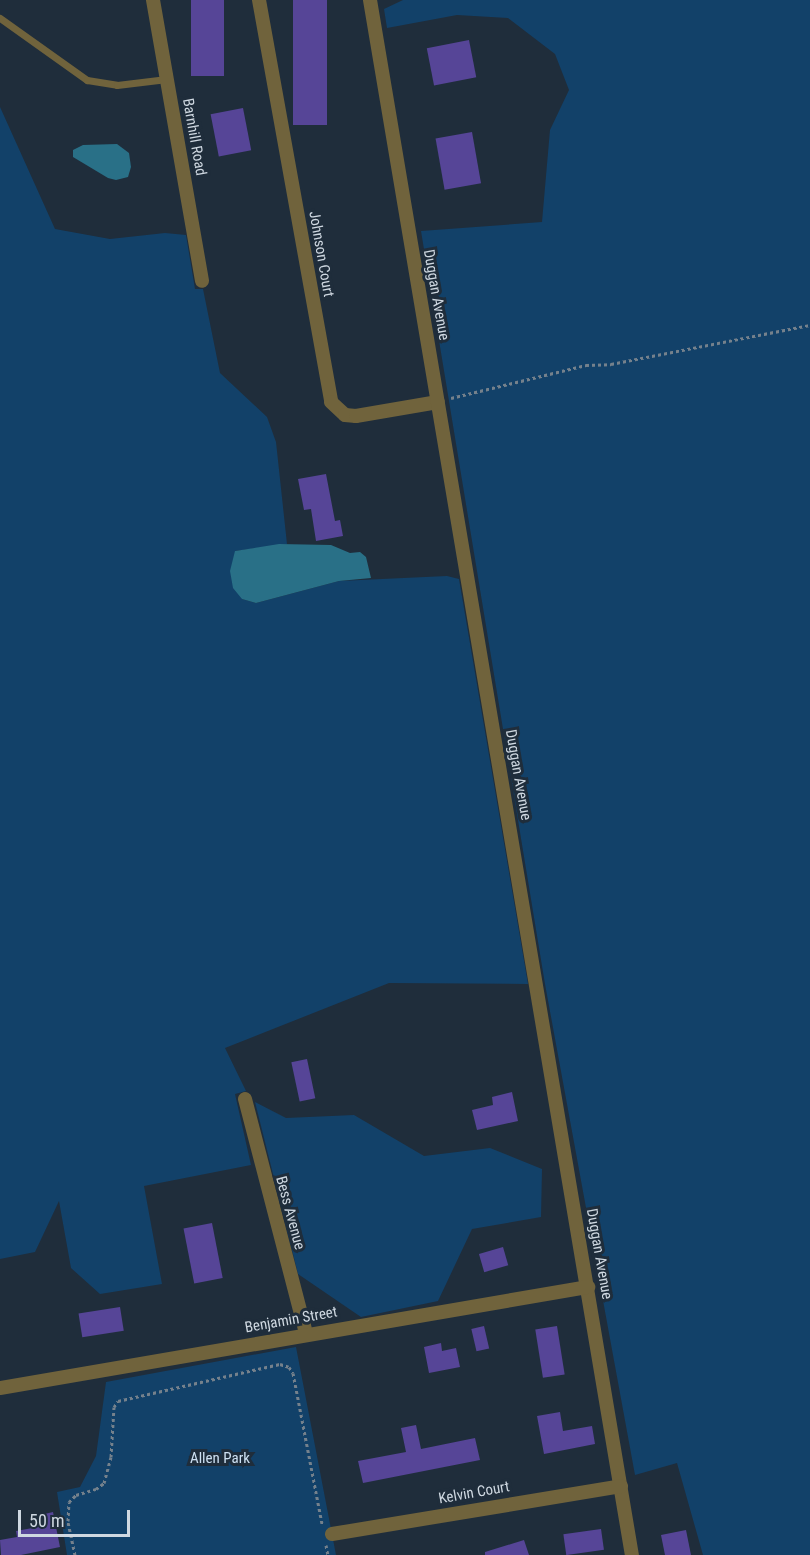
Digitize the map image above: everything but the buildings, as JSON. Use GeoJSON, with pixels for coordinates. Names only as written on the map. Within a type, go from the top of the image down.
{"type":"FeatureCollection","features":[{"type":"Feature","properties":{"kind":"street","name":"Barnhill Road"},"geometry":{"type":"LineString","coordinates":[[153,0],[202,281]]}},
{"type":"Feature","properties":{"kind":"street","name":"Johnson Court"},"geometry":{"type":"LineString","coordinates":[[259,0],[331,402],[345,415],[356,416],[438,402]]}},
{"type":"Feature","properties":{"kind":"street","name":"Duggan Avenue"},"geometry":{"type":"LineString","coordinates":[[370,0],[632,1555]]}},
{"type":"Feature","properties":{"kind":"street","name":"Bess Avenue"},"geometry":{"type":"LineString","coordinates":[[245,1099],[306,1334]]}},
{"type":"Feature","properties":{"kind":"street","name":"Benjamin Street"},"geometry":{"type":"LineString","coordinates":[[0,1388],[588,1287]]}},
{"type":"Feature","properties":{"kind":"street","name":"Kelvin Court"},"geometry":{"type":"LineString","coordinates":[[327,1537],[621,1485]]}},
{"type":"Feature","properties":{"kind":"lane"},"geometry":{"type":"LineString","coordinates":[[0,18],[87,80],[117,85],[167,79]]}},
{"type":"Feature","properties":{"kind":"path"},"geometry":{"type":"LineString","coordinates":[[438,402],[586,365],[611,364],[810,325]]}},
{"type":"Feature","properties":{"kind":"path"},"geometry":{"type":"LineString","coordinates":[[75,1555],[68,1521],[69,1502],[76,1495],[96,1489],[104,1483],[111,1456],[114,1407],[118,1401],[280,1364],[289,1366],[293,1373],[327,1537],[328,1555]]}},
{"type":"Feature","properties":{"kind":"green space"},"geometry":{"type":"Polygon","coordinates":[[[403,0],[810,0],[810,1555],[703,1555],[677,1463],[635,1475],[545,984],[421,231],[542,222],[550,130],[569,90],[555,54],[508,18],[457,15],[387,28],[384,9],[403,0]]]}},
{"type":"Feature","properties":{"kind":"green space"},"geometry":{"type":"Polygon","coordinates":[[[0,107],[55,229],[110,239],[165,233],[186,235],[195,289],[203,289],[220,373],[267,417],[276,442],[287,544],[235,551],[242,599],[256,603],[339,581],[447,576],[459,579],[528,984],[389,983],[225,1048],[246,1091],[235,1094],[251,1165],[144,1186],[162,1284],[100,1294],[71,1268],[59,1201],[35,1252],[0,1259],[0,107]]]}},
{"type":"Feature","properties":{"kind":"green space"},"geometry":{"type":"Polygon","coordinates":[[[255,1102],[286,1118],[354,1115],[424,1156],[490,1148],[542,1169],[541,1217],[472,1229],[438,1301],[361,1317],[298,1274],[255,1102]]]}},
{"type":"Feature","properties":{"kind":"green space","name":"Allen Park"},"geometry":{"type":"Polygon","coordinates":[[[296,1347],[336,1555],[67,1555],[57,1492],[80,1487],[96,1456],[106,1382],[296,1347]]]}},
{"type":"Feature","properties":{"kind":"shaded area"},"geometry":{"type":"Polygon","coordinates":[[[117,144],[129,153],[131,167],[128,177],[116,180],[108,178],[73,157],[73,150],[83,145],[117,144]]]}},
{"type":"Feature","properties":{"kind":"shaded area"},"geometry":{"type":"Polygon","coordinates":[[[279,544],[331,545],[350,553],[360,552],[366,557],[371,578],[339,581],[256,603],[242,599],[233,588],[230,571],[235,551],[279,544]]]}}]}
